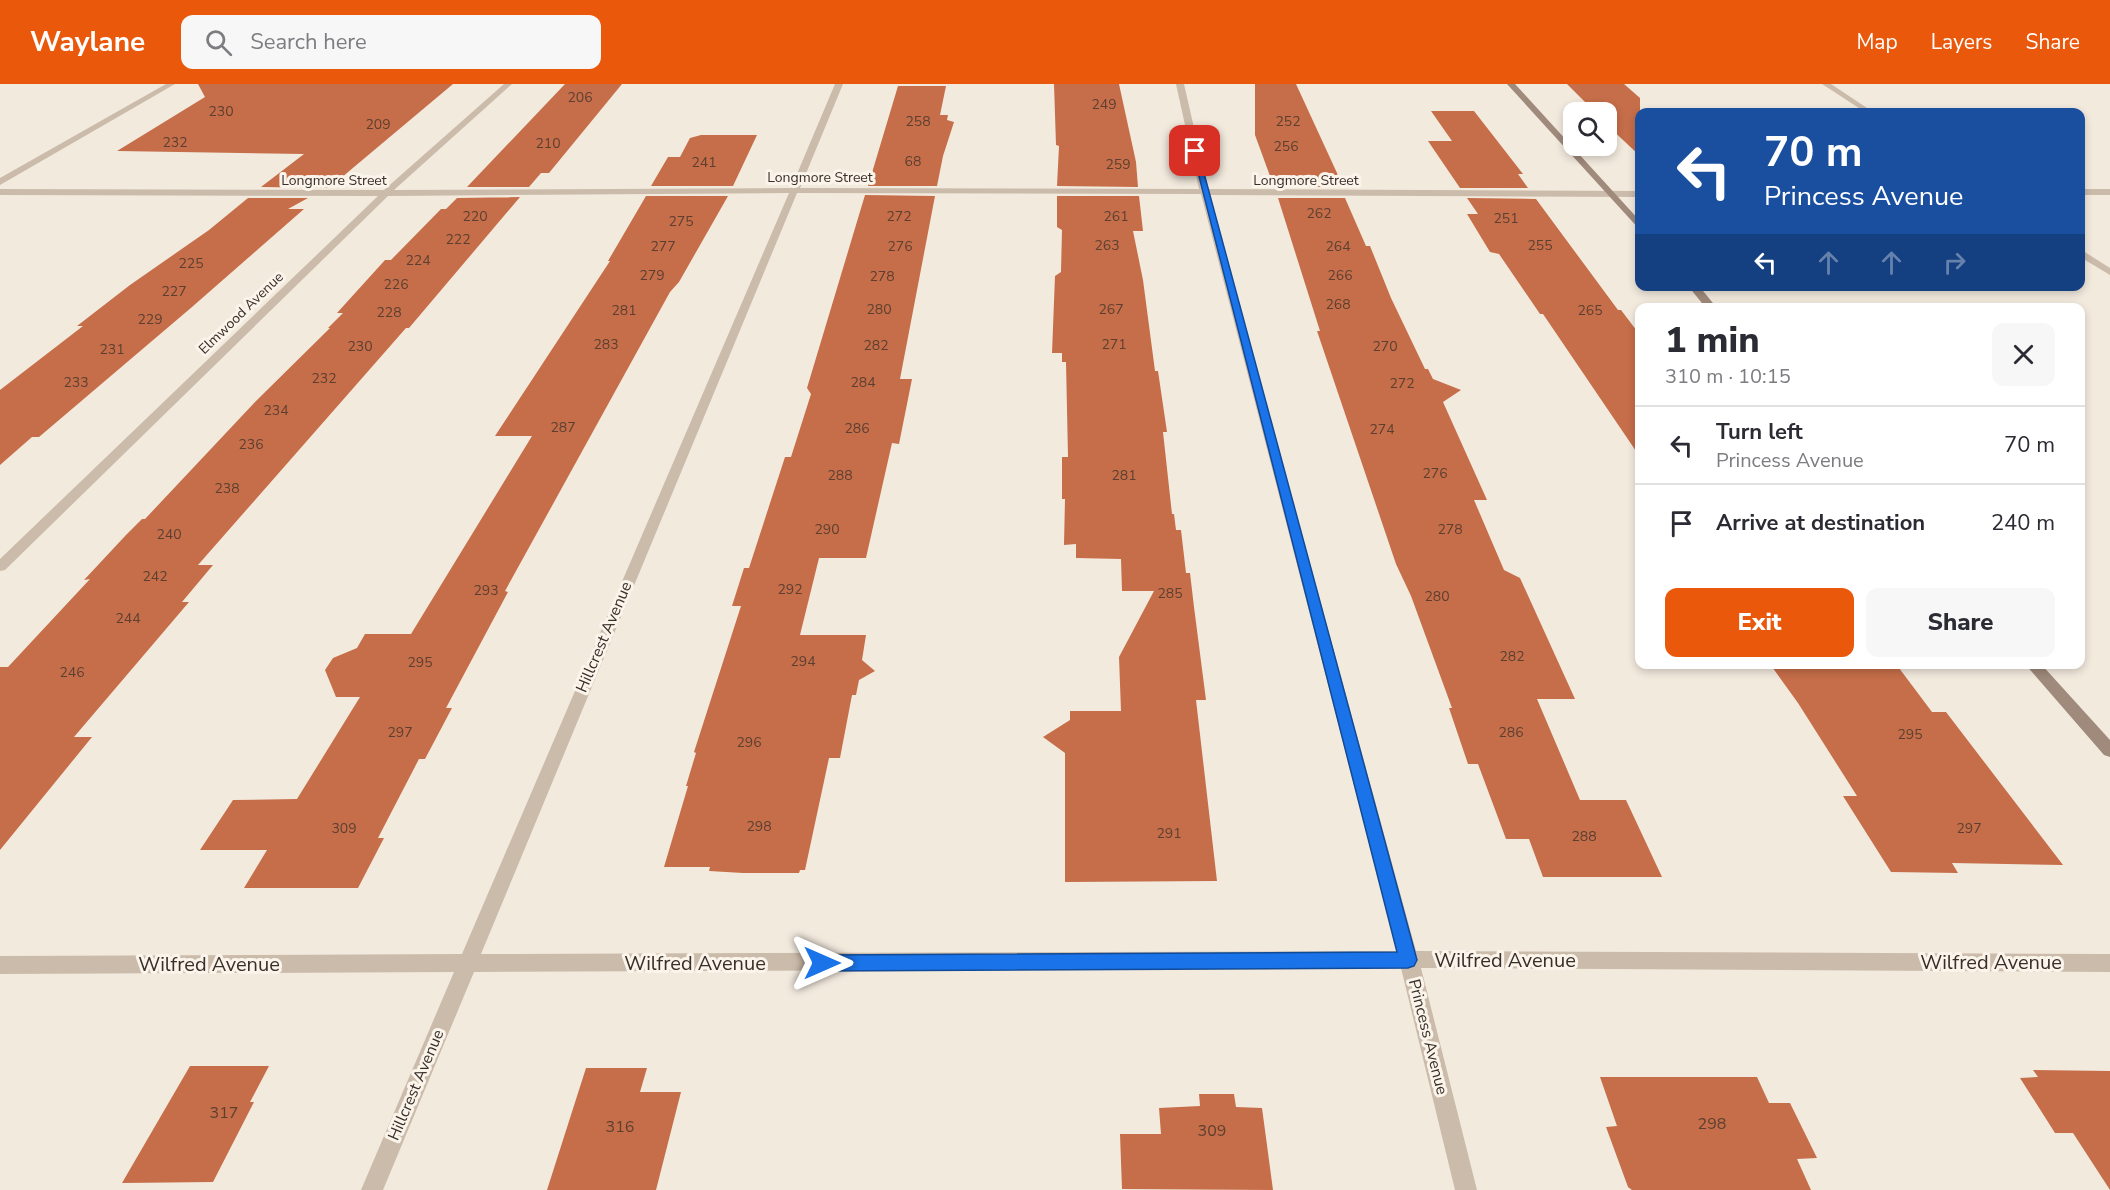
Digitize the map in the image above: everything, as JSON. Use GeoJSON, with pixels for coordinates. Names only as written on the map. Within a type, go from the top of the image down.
{"type":"FeatureCollection","features":[{"type":"Feature","properties":{"kind":"street"},"geometry":{"type":"LineString","coordinates":[[0,182],[171,84]]}},
{"type":"Feature","properties":{"kind":"street","name":"Elmwood Avenue"},"geometry":{"type":"LineString","coordinates":[[0,567],[386,194],[508,84]]}},
{"type":"Feature","properties":{"kind":"street","name":"Hillcrest Avenue"},"geometry":{"type":"LineString","coordinates":[[372,1190],[838,84]]}},
{"type":"Feature","properties":{"kind":"street","name":"Princess Avenue"},"geometry":{"type":"LineString","coordinates":[[1180,84],[1204,193],[1408,960],[1466,1190]]}},
{"type":"Feature","properties":{"kind":"street"},"geometry":{"type":"LineString","coordinates":[[1511,84],[1635,222]]}},
{"type":"Feature","properties":{"kind":"street"},"geometry":{"type":"LineString","coordinates":[[1826,84],[1863,108]]}},
{"type":"Feature","properties":{"kind":"street","name":"Longmore Street"},"geometry":{"type":"LineString","coordinates":[[0,192],[386,194],[793,190],[1635,194]]}},
{"type":"Feature","properties":{"kind":"street"},"geometry":{"type":"LineString","coordinates":[[2085,192],[2110,192]]}},
{"type":"Feature","properties":{"kind":"street"},"geometry":{"type":"LineString","coordinates":[[2085,255],[2110,272]]}},
{"type":"Feature","properties":{"kind":"street"},"geometry":{"type":"LineString","coordinates":[[1697,291],[1708,303]]}},
{"type":"Feature","properties":{"kind":"street"},"geometry":{"type":"LineString","coordinates":[[2036,669],[2110,751]]}},
{"type":"Feature","properties":{"kind":"street","name":"Wilfred Avenue"},"geometry":{"type":"LineString","coordinates":[[0,965],[1408,960],[2110,963]]}},
{"type":"Feature","properties":{"kind":"building"},"geometry":{"type":"Polygon","coordinates":[[[198,84],[453,84],[329,188],[261,187],[304,154],[117,151],[205,97],[198,84]]]}},
{"type":"Feature","properties":{"kind":"building"},"geometry":{"type":"Polygon","coordinates":[[[565,84],[622,84],[549,173],[541,173],[529,187],[467,187],[565,84]]]}},
{"type":"Feature","properties":{"kind":"building"},"geometry":{"type":"Polygon","coordinates":[[[1054,84],[1119,84],[1136,162],[1138,187],[1057,186],[1059,146],[1056,145],[1054,84]]]}},
{"type":"Feature","properties":{"kind":"building"},"geometry":{"type":"Polygon","coordinates":[[[1255,84],[1296,84],[1337,173],[1341,187],[1274,187],[1255,135],[1255,84]]]}},
{"type":"Feature","properties":{"kind":"building"},"geometry":{"type":"Polygon","coordinates":[[[1567,84],[1624,84],[1640,98],[1640,108],[1635,108],[1635,151],[1617,134],[1617,102],[1585,102],[1567,84]]]}},
{"type":"Feature","properties":{"kind":"building"},"geometry":{"type":"Polygon","coordinates":[[[898,86],[946,86],[940,115],[948,115],[947,120],[954,122],[943,156],[937,186],[868,186],[898,86]]]}},
{"type":"Feature","properties":{"kind":"building"},"geometry":{"type":"Polygon","coordinates":[[[1431,111],[1474,111],[1523,174],[1518,174],[1528,188],[1460,188],[1428,141],[1452,141],[1431,111]]]}},
{"type":"Feature","properties":{"kind":"building"},"geometry":{"type":"Polygon","coordinates":[[[701,135],[757,135],[733,186],[651,186],[668,157],[680,157],[690,138],[701,135]]]}},
{"type":"Feature","properties":{"kind":"building"},"geometry":{"type":"Polygon","coordinates":[[[865,195],[935,196],[900,379],[912,379],[899,444],[892,443],[866,558],[819,558],[800,635],[866,635],[862,660],[875,671],[859,680],[856,695],[852,695],[840,758],[829,758],[805,870],[800,870],[799,873],[743,873],[709,871],[710,867],[664,867],[688,786],[686,786],[696,753],[694,752],[741,606],[732,606],[744,568],[749,568],[785,457],[791,457],[811,394],[807,388],[865,195]]]}},
{"type":"Feature","properties":{"kind":"building"},"geometry":{"type":"Polygon","coordinates":[[[646,196],[728,196],[679,282],[670,292],[505,591],[508,592],[446,708],[452,708],[425,759],[419,759],[378,838],[384,838],[358,888],[244,888],[267,850],[200,850],[233,800],[297,799],[360,697],[336,697],[325,670],[333,658],[357,648],[365,634],[411,634],[532,436],[495,436],[610,261],[608,261],[646,196]]]}},
{"type":"Feature","properties":{"kind":"building"},"geometry":{"type":"Polygon","coordinates":[[[1057,196],[1139,196],[1143,231],[1133,231],[1167,432],[1163,432],[1172,514],[1174,514],[1176,530],[1181,530],[1186,573],[1190,573],[1206,700],[1196,700],[1217,881],[1065,882],[1065,753],[1043,737],[1070,720],[1070,711],[1121,711],[1119,657],[1154,591],[1122,591],[1121,559],[1076,558],[1076,544],[1064,545],[1065,499],[1062,499],[1062,457],[1068,457],[1066,362],[1062,362],[1062,353],[1052,353],[1055,276],[1061,272],[1062,230],[1057,227],[1057,196]]]}},
{"type":"Feature","properties":{"kind":"building"},"geometry":{"type":"Polygon","coordinates":[[[520,197],[409,328],[406,328],[198,565],[213,565],[182,602],[189,602],[74,737],[92,737],[0,850],[0,667],[8,667],[90,579],[84,580],[126,535],[142,519],[145,519],[256,401],[330,328],[328,328],[343,313],[337,313],[385,260],[391,260],[441,209],[446,209],[457,198],[520,197]]]}},
{"type":"Feature","properties":{"kind":"building"},"geometry":{"type":"Polygon","coordinates":[[[248,198],[308,198],[288,209],[304,209],[192,307],[39,437],[32,437],[0,465],[0,390],[83,326],[77,326],[130,285],[209,230],[248,198]]]}},
{"type":"Feature","properties":{"kind":"building"},"geometry":{"type":"Polygon","coordinates":[[[1278,198],[1345,198],[1366,246],[1370,246],[1391,298],[1425,369],[1428,369],[1433,379],[1461,390],[1443,402],[1487,500],[1474,500],[1504,570],[1520,578],[1575,699],[1537,699],[1580,800],[1626,800],[1662,877],[1543,877],[1529,839],[1506,839],[1478,764],[1468,764],[1449,708],[1452,708],[1411,596],[1396,564],[1317,331],[1320,331],[1278,198]]]}},
{"type":"Feature","properties":{"kind":"building"},"geometry":{"type":"Polygon","coordinates":[[[1467,198],[1536,199],[1618,310],[1621,310],[1635,328],[1635,450],[1543,314],[1540,314],[1499,254],[1490,252],[1467,214],[1478,214],[1467,198]]]}},
{"type":"Feature","properties":{"kind":"building"},"geometry":{"type":"Polygon","coordinates":[[[1774,669],[1900,669],[1932,712],[1946,712],[2063,865],[1952,863],[1958,873],[1891,872],[1843,796],[1857,796],[1774,669]]]}},
{"type":"Feature","properties":{"kind":"building"},"geometry":{"type":"Polygon","coordinates":[[[190,1066],[269,1066],[250,1102],[254,1102],[213,1182],[122,1183],[190,1066]]]}},
{"type":"Feature","properties":{"kind":"building"},"geometry":{"type":"Polygon","coordinates":[[[586,1068],[647,1068],[640,1092],[681,1092],[656,1190],[547,1190],[586,1068]]]}},
{"type":"Feature","properties":{"kind":"building"},"geometry":{"type":"Polygon","coordinates":[[[2033,1070],[2110,1071],[2110,1190],[2073,1133],[2055,1133],[2020,1078],[2038,1077],[2033,1070]]]}},
{"type":"Feature","properties":{"kind":"building"},"geometry":{"type":"Polygon","coordinates":[[[1600,1077],[1757,1077],[1769,1103],[1790,1103],[1817,1158],[1797,1159],[1811,1190],[1632,1190],[1628,1187],[1606,1127],[1617,1126],[1600,1077]]]}},
{"type":"Feature","properties":{"kind":"building"},"geometry":{"type":"Polygon","coordinates":[[[1199,1094],[1234,1094],[1236,1107],[1262,1108],[1273,1190],[1122,1189],[1120,1134],[1161,1134],[1159,1108],[1200,1106],[1199,1094]]]}},
{"type":"Feature","properties":{"kind":"route"},"geometry":{"type":"LineString","coordinates":[[822,963],[1408,960],[1195,151]]}}]}
